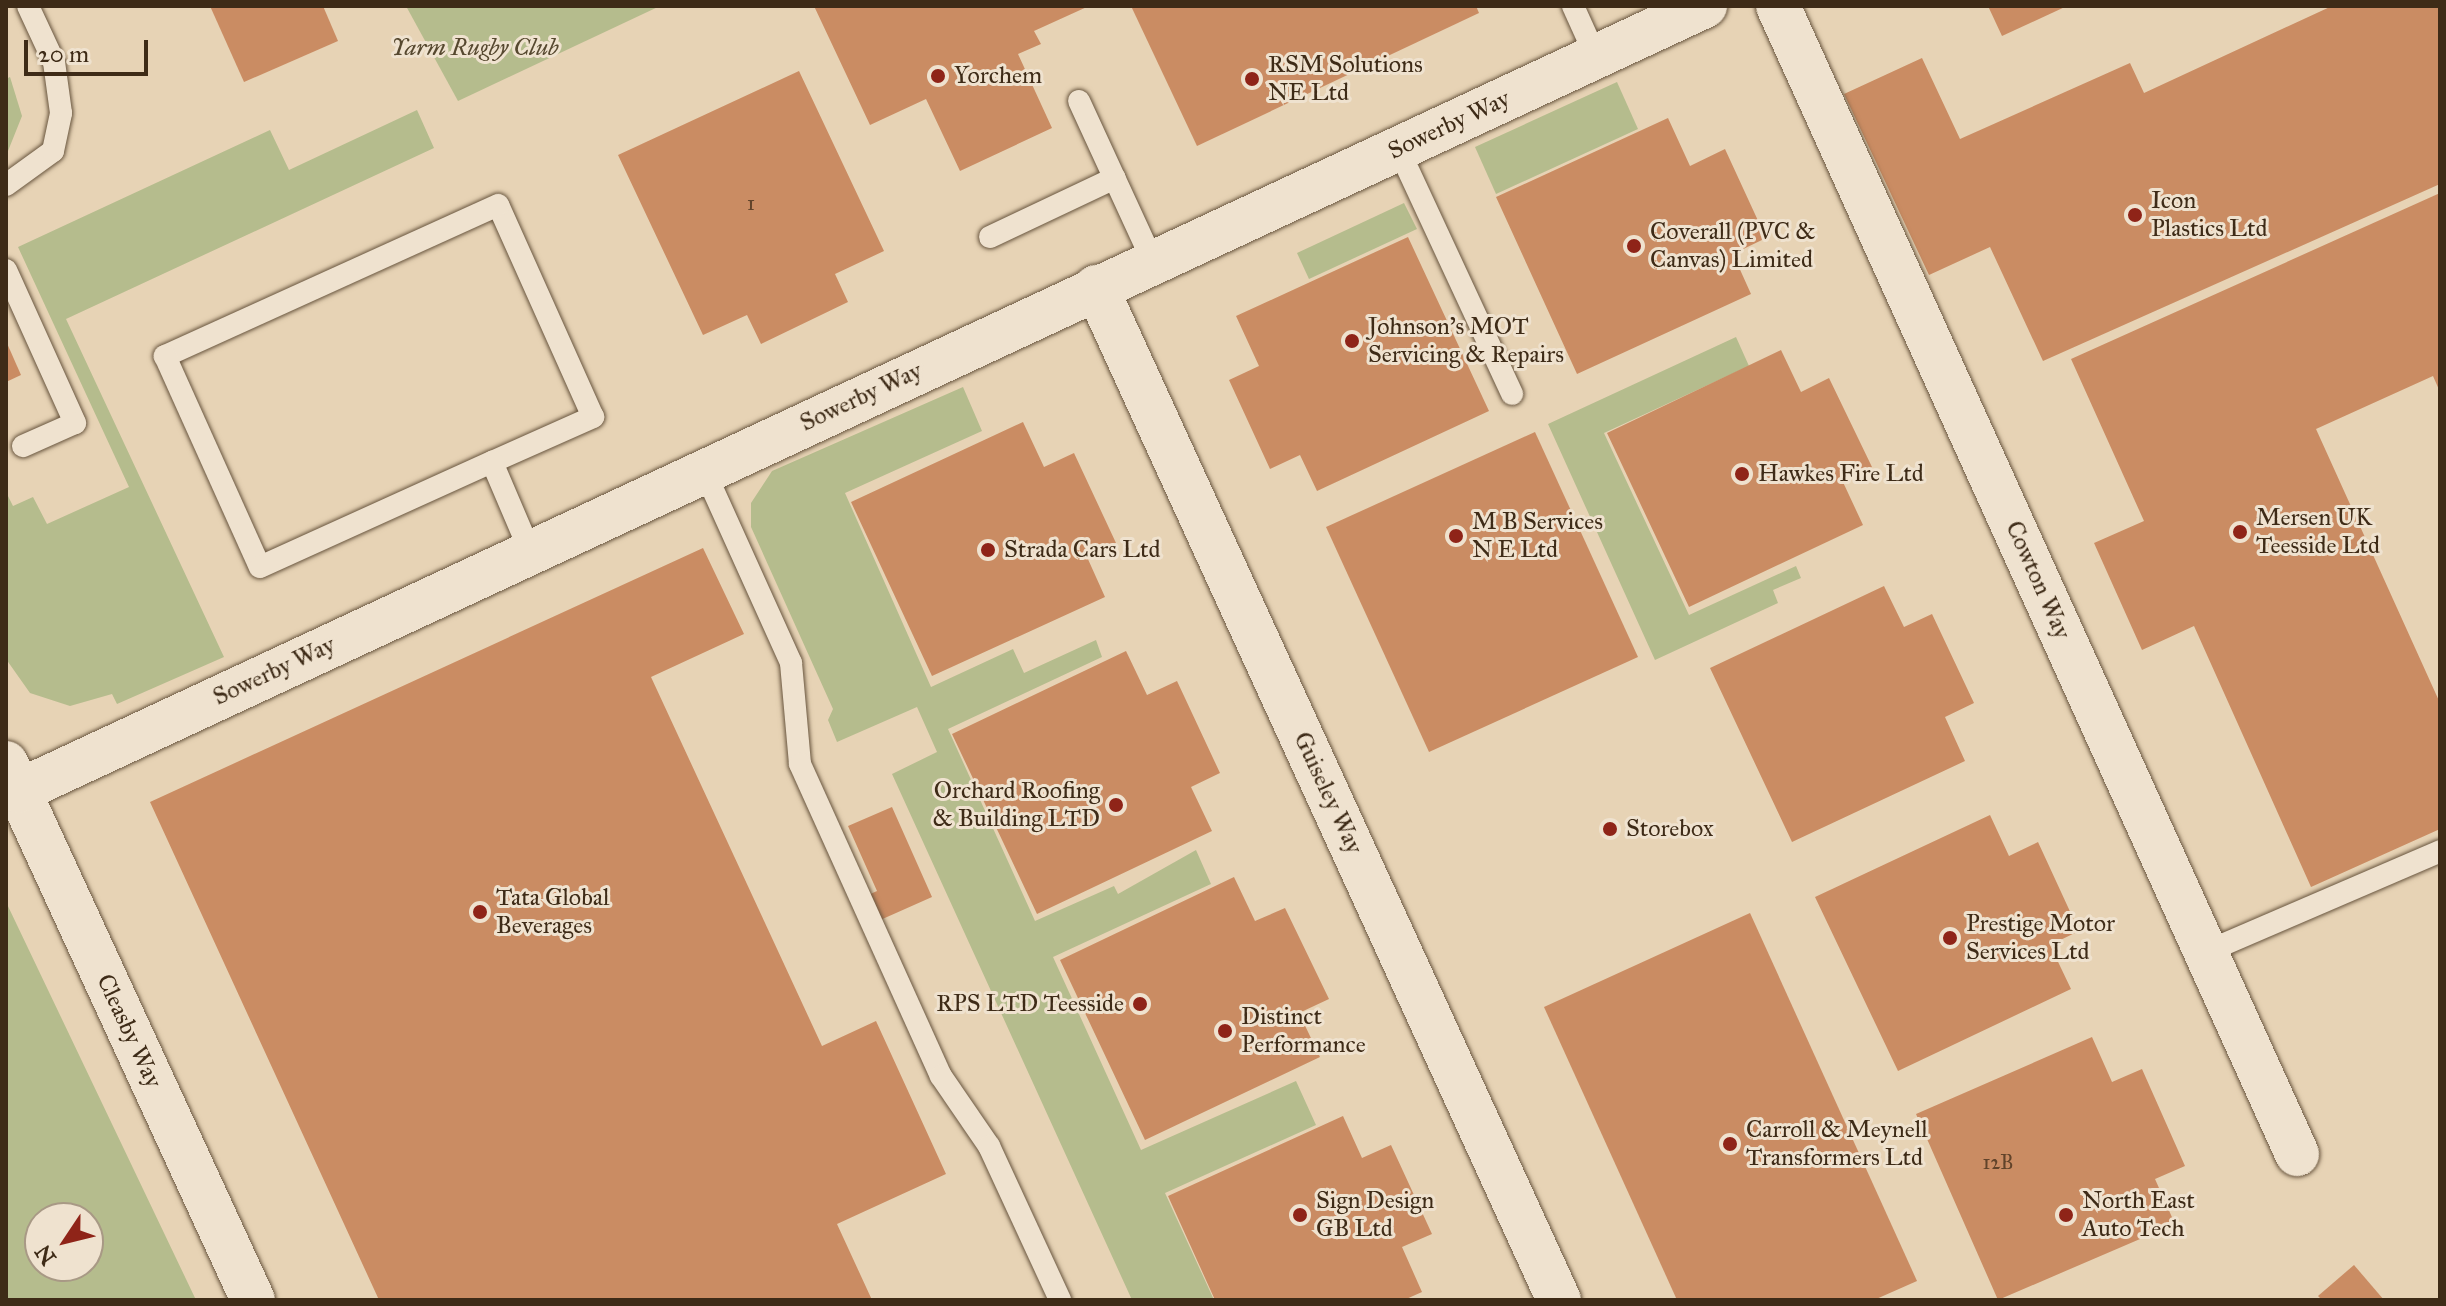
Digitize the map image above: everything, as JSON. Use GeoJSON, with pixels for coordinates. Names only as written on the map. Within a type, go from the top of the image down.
{"type":"FeatureCollection","features":[{"type":"Feature","properties":{"kind":"street","name":"Cowton Way"},"geometry":{"type":"LineString","coordinates":[[1778,6],[2297,1154]]}},
{"type":"Feature","properties":{"kind":"street","name":"Sowerby Way"},"geometry":{"type":"LineString","coordinates":[[13,777],[530,551],[1696,8]]}},
{"type":"Feature","properties":{"kind":"street","name":"Guiseley Way"},"geometry":{"type":"LineString","coordinates":[[1096,287],[1559,1300]]}},
{"type":"Feature","properties":{"kind":"street","name":"Cleasby Way"},"geometry":{"type":"LineString","coordinates":[[13,777],[253,1300]]}},
{"type":"Feature","properties":{"kind":"lane"},"geometry":{"type":"LineString","coordinates":[[6,185],[53,151],[61,113],[54,62],[28,6]]}},
{"type":"Feature","properties":{"kind":"lane"},"geometry":{"type":"LineString","coordinates":[[1573,6],[1596,57]]}},
{"type":"Feature","properties":{"kind":"lane"},"geometry":{"type":"LineString","coordinates":[[1079,101],[1153,262]]}},
{"type":"Feature","properties":{"kind":"lane"},"geometry":{"type":"LineString","coordinates":[[1398,148],[1512,394]]}},
{"type":"Feature","properties":{"kind":"lane"},"geometry":{"type":"LineString","coordinates":[[990,237],[1115,178]]}},
{"type":"Feature","properties":{"kind":"lane"},"geometry":{"type":"LineString","coordinates":[[498,205],[593,417],[492,462],[260,567],[165,356],[498,205]]}},
{"type":"Feature","properties":{"kind":"lane"},"geometry":{"type":"LineString","coordinates":[[6,270],[75,423],[23,446]]}},
{"type":"Feature","properties":{"kind":"lane"},"geometry":{"type":"LineString","coordinates":[[492,462],[530,551]]}},
{"type":"Feature","properties":{"kind":"lane"},"geometry":{"type":"LineString","coordinates":[[704,470],[791,663],[800,764],[941,1076],[989,1146],[1060,1300]]}},
{"type":"Feature","properties":{"kind":"lane"},"geometry":{"type":"LineString","coordinates":[[2206,952],[2440,851]]}},
{"type":"Feature","properties":{"kind":"green space","name":"Yarm Rugby Club"},"geometry":{"type":"Polygon","coordinates":[[[406,6],[660,6],[458,101],[406,6]]]}},
{"type":"Feature","properties":{"kind":"green space"},"geometry":{"type":"Polygon","coordinates":[[[10,77],[22,116],[6,156],[6,79],[10,77]]]}},
{"type":"Feature","properties":{"kind":"green space"},"geometry":{"type":"Polygon","coordinates":[[[1617,82],[1638,129],[1496,194],[1475,147],[1617,82]]]}},
{"type":"Feature","properties":{"kind":"green space"},"geometry":{"type":"Polygon","coordinates":[[[417,110],[434,148],[66,319],[224,657],[117,704],[112,694],[70,706],[30,693],[6,659],[6,492],[13,506],[33,497],[47,524],[129,487],[18,247],[270,130],[289,170],[417,110]]]}},
{"type":"Feature","properties":{"kind":"green space"},"geometry":{"type":"Polygon","coordinates":[[[1404,203],[1417,229],[1309,279],[1297,253],[1404,203]]]}},
{"type":"Feature","properties":{"kind":"green space"},"geometry":{"type":"Polygon","coordinates":[[[1736,337],[1749,366],[1604,433],[1689,615],[1796,566],[1801,578],[1773,590],[1778,603],[1655,660],[1548,424],[1736,337]]]}},
{"type":"Feature","properties":{"kind":"green space"},"geometry":{"type":"Polygon","coordinates":[[[963,387],[982,431],[845,493],[931,687],[1013,649],[1024,673],[1096,640],[1102,657],[948,729],[1035,921],[1114,886],[1118,894],[1196,850],[1211,884],[1053,957],[1141,1150],[1296,1081],[1316,1125],[1165,1193],[1214,1300],[1132,1300],[892,774],[937,752],[917,707],[837,742],[828,720],[833,709],[751,527],[751,503],[772,471],[963,387]]]}},
{"type":"Feature","properties":{"kind":"green space"},"geometry":{"type":"Polygon","coordinates":[[[6,902],[196,1300],[6,1300],[6,902]]]}},
{"type":"Feature","properties":{"kind":"building"},"geometry":{"type":"Polygon","coordinates":[[[210,6],[323,6],[338,41],[244,82],[210,6]]]}},
{"type":"Feature","properties":{"kind":"building","name":"Yorchem"},"geometry":{"type":"Polygon","coordinates":[[[814,6],[1089,6],[1034,31],[1041,44],[1018,54],[1052,128],[960,171],[926,99],[870,125],[814,6]]]}},
{"type":"Feature","properties":{"kind":"building","name":"RSM Solutions NE Ltd"},"geometry":{"type":"Polygon","coordinates":[[[1131,6],[1476,6],[1479,13],[1197,146],[1131,6]]]}},
{"type":"Feature","properties":{"kind":"building"},"geometry":{"type":"Polygon","coordinates":[[[1988,6],[2067,6],[2002,36],[1988,6]]]}},
{"type":"Feature","properties":{"kind":"building","name":"Icon Plastics Ltd"},"geometry":{"type":"Polygon","coordinates":[[[2332,6],[2440,6],[2440,184],[2043,361],[1990,247],[1929,275],[1844,94],[1922,58],[1960,139],[2130,63],[2144,93],[2332,6]]]}},
{"type":"Feature","properties":{"kind":"building"},"geometry":{"type":"Polygon","coordinates":[[[799,71],[884,251],[835,274],[848,302],[761,344],[747,315],[703,335],[618,155],[799,71]]]}},
{"type":"Feature","properties":{"kind":"building","name":"Coverall (PVC & Canvas) Limited"},"geometry":{"type":"Polygon","coordinates":[[[1668,118],[1690,166],[1725,149],[1766,238],[1733,254],[1751,294],[1577,374],[1496,197],[1668,118]]]}},
{"type":"Feature","properties":{"kind":"building","name":"Mersen UK Teesside Ltd"},"geometry":{"type":"Polygon","coordinates":[[[2440,193],[2440,392],[2433,376],[2316,429],[2440,703],[2440,829],[2311,887],[2194,626],[2142,650],[2094,543],[2144,521],[2071,359],[2440,193]]]}},
{"type":"Feature","properties":{"kind":"building","name":"Johnson's MOT Servicing & Repairs"},"geometry":{"type":"Polygon","coordinates":[[[1408,237],[1489,411],[1317,491],[1300,455],[1270,469],[1229,380],[1259,366],[1236,316],[1408,237]]]}},
{"type":"Feature","properties":{"kind":"building"},"geometry":{"type":"Polygon","coordinates":[[[6,341],[21,375],[6,382],[6,341]]]}},
{"type":"Feature","properties":{"kind":"building","name":"Hawkes Fire Ltd"},"geometry":{"type":"Polygon","coordinates":[[[1781,350],[1801,392],[1829,378],[1872,467],[1842,480],[1863,525],[1689,607],[1607,433],[1781,350]]]}},
{"type":"Feature","properties":{"kind":"building","name":"Strada Cars Ltd"},"geometry":{"type":"Polygon","coordinates":[[[1023,422],[1044,467],[1074,453],[1116,543],[1087,557],[1105,597],[932,676],[851,502],[1023,422]]]}},
{"type":"Feature","properties":{"kind":"building"},"geometry":{"type":"Polygon","coordinates":[[[1535,432],[1638,657],[1429,752],[1326,527],[1535,432]]]}},
{"type":"Feature","properties":{"kind":"building","name":"Tata Global Beverages"},"geometry":{"type":"Polygon","coordinates":[[[703,548],[744,634],[651,677],[822,1046],[876,1021],[946,1174],[837,1224],[872,1300],[379,1300],[150,802],[703,548]]]}},
{"type":"Feature","properties":{"kind":"building"},"geometry":{"type":"Polygon","coordinates":[[[1884,586],[1904,627],[1932,614],[1974,703],[1945,717],[1965,761],[1792,842],[1710,668],[1884,586]]]}},
{"type":"Feature","properties":{"kind":"building"},"geometry":{"type":"Polygon","coordinates":[[[1126,651],[1147,695],[1177,681],[1220,773],[1191,787],[1212,831],[1037,914],[952,734],[1126,651]]]}},
{"type":"Feature","properties":{"kind":"building"},"geometry":{"type":"Polygon","coordinates":[[[892,807],[932,897],[878,921],[866,896],[877,891],[848,826],[892,807]]]}},
{"type":"Feature","properties":{"kind":"building","name":"Prestige Motor Services Ltd"},"geometry":{"type":"Polygon","coordinates":[[[1990,815],[2009,856],[2038,842],[2079,931],[2050,945],[2071,989],[1898,1071],[1815,897],[1990,815]]]}},
{"type":"Feature","properties":{"kind":"building"},"geometry":{"type":"Polygon","coordinates":[[[1234,877],[1255,921],[1285,908],[1329,999],[1299,1013],[1320,1057],[1145,1140],[1060,960],[1234,877]]]}},
{"type":"Feature","properties":{"kind":"building","name":"Carroll & Meynell Transformers Ltd"},"geometry":{"type":"Polygon","coordinates":[[[1750,913],[1917,1281],[1874,1300],[1677,1300],[1544,1007],[1750,913]]]}},
{"type":"Feature","properties":{"kind":"building"},"geometry":{"type":"Polygon","coordinates":[[[2092,1037],[2112,1082],[2142,1069],[2185,1166],[2155,1179],[2175,1224],[1998,1300],[1916,1114],[2092,1037]]]}},
{"type":"Feature","properties":{"kind":"building","name":"Sign Design GB Ltd"},"geometry":{"type":"Polygon","coordinates":[[[1343,1116],[1362,1158],[1391,1145],[1432,1234],[1402,1247],[1422,1292],[1404,1300],[1215,1300],[1168,1196],[1343,1116]]]}},
{"type":"Feature","properties":{"kind":"building"},"geometry":{"type":"Polygon","coordinates":[[[2354,1265],[2384,1300],[2322,1300],[2318,1296],[2354,1265]]]}},
{"type":"Feature","properties":{"kind":"place","name":"Yorchem"},"geometry":{"type":"Point","coordinates":[938,76]}},
{"type":"Feature","properties":{"kind":"place","name":"RSM Solutions NE Ltd"},"geometry":{"type":"Point","coordinates":[1252,79]}},
{"type":"Feature","properties":{"kind":"place","name":"Icon Plastics Ltd"},"geometry":{"type":"Point","coordinates":[2135,215]}},
{"type":"Feature","properties":{"kind":"place","name":"Coverall (PVC & Canvas) Limited"},"geometry":{"type":"Point","coordinates":[1634,246]}},
{"type":"Feature","properties":{"kind":"place","name":"Johnson's MOT Servicing & Repairs"},"geometry":{"type":"Point","coordinates":[1352,341]}},
{"type":"Feature","properties":{"kind":"place","name":"Hawkes Fire Ltd"},"geometry":{"type":"Point","coordinates":[1742,474]}},
{"type":"Feature","properties":{"kind":"place","name":"Mersen UK Teesside Ltd"},"geometry":{"type":"Point","coordinates":[2240,532]}},
{"type":"Feature","properties":{"kind":"place","name":"M B Services N E Ltd"},"geometry":{"type":"Point","coordinates":[1456,536]}},
{"type":"Feature","properties":{"kind":"place","name":"Strada Cars Ltd"},"geometry":{"type":"Point","coordinates":[988,550]}},
{"type":"Feature","properties":{"kind":"place","name":"Orchard Roofing & Building LTD"},"geometry":{"type":"Point","coordinates":[1116,805]}},
{"type":"Feature","properties":{"kind":"place","name":"Storebox"},"geometry":{"type":"Point","coordinates":[1610,829]}},
{"type":"Feature","properties":{"kind":"place","name":"Tata Global Beverages"},"geometry":{"type":"Point","coordinates":[480,912]}},
{"type":"Feature","properties":{"kind":"place","name":"Prestige Motor Services Ltd"},"geometry":{"type":"Point","coordinates":[1950,938]}},
{"type":"Feature","properties":{"kind":"place","name":"RPS LTD Teesside"},"geometry":{"type":"Point","coordinates":[1140,1004]}},
{"type":"Feature","properties":{"kind":"place","name":"Distinct Performance"},"geometry":{"type":"Point","coordinates":[1225,1031]}},
{"type":"Feature","properties":{"kind":"place","name":"Carroll & Meynell Transformers Ltd"},"geometry":{"type":"Point","coordinates":[1730,1144]}},
{"type":"Feature","properties":{"kind":"place","name":"Sign Design GB Ltd"},"geometry":{"type":"Point","coordinates":[1300,1215]}},
{"type":"Feature","properties":{"kind":"place","name":"North East Auto Tech"},"geometry":{"type":"Point","coordinates":[2066,1215]}}]}
